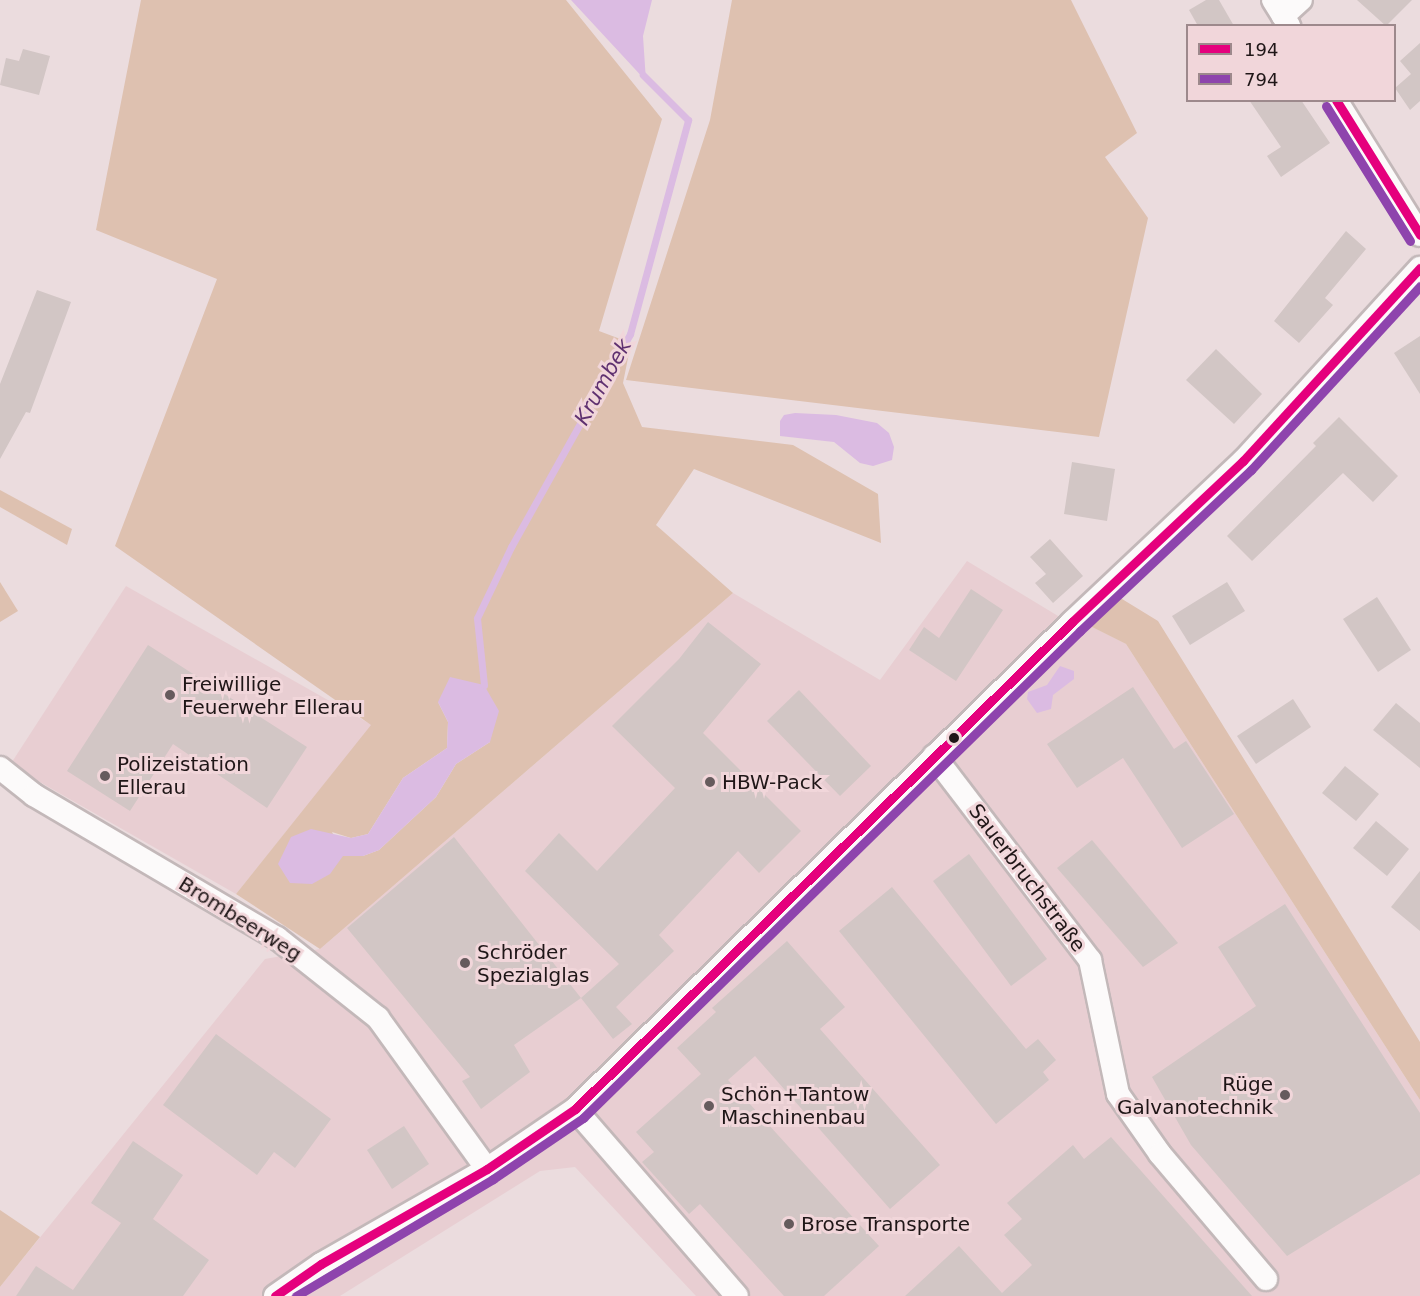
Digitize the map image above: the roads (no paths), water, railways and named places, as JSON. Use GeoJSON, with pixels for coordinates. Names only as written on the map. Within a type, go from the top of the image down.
{"type":"FeatureCollection","features":[{"type":"Feature","properties":{"kind":"street"},"geometry":{"type":"LineString","coordinates":[[1282,14],[1301,0]]}},
{"type":"Feature","properties":{"kind":"street"},"geometry":{"type":"LineString","coordinates":[[1337,102],[1420,235]]}},
{"type":"Feature","properties":{"kind":"street"},"geometry":{"type":"LineString","coordinates":[[275,1296],[321,1264],[487,1169],[575,1109],[934,756],[1243,461],[1420,268]]}},
{"type":"Feature","properties":{"kind":"street","name":"Sauerbruchstraße"},"geometry":{"type":"LineString","coordinates":[[934,756],[1090,960],[1118,1094],[1160,1154],[1266,1280]]}},
{"type":"Feature","properties":{"kind":"street","name":"Brombeerweg"},"geometry":{"type":"LineString","coordinates":[[0,768],[34,795],[277,938],[378,1018],[487,1169]]}},
{"type":"Feature","properties":{"kind":"street"},"geometry":{"type":"LineString","coordinates":[[575,1109],[737,1296]]}},
{"type":"Feature","properties":{"kind":"waterway","name":"Krumbek"},"geometry":{"type":"LineString","coordinates":[[484,685],[477,618],[511,547],[630,334],[688,120],[643,75]]}},
{"type":"Feature","properties":{"kind":"place","name":"Freiwillige Feuerwehr Ellerau"},"geometry":{"type":"Point","coordinates":[170,695]}},
{"type":"Feature","properties":{"kind":"place","name":"Polizeistation Ellerau"},"geometry":{"type":"Point","coordinates":[105,776]}},
{"type":"Feature","properties":{"kind":"place","name":"HBW-Pack"},"geometry":{"type":"Point","coordinates":[710,782]}},
{"type":"Feature","properties":{"kind":"place","name":"Schröder Spezialglas"},"geometry":{"type":"Point","coordinates":[465,963]}},
{"type":"Feature","properties":{"kind":"place","name":"Rüge Galvanotechnik"},"geometry":{"type":"Point","coordinates":[1285,1095]}},
{"type":"Feature","properties":{"kind":"place","name":"Schön+Tantow Maschinenbau"},"geometry":{"type":"Point","coordinates":[709,1106]}},
{"type":"Feature","properties":{"kind":"place","name":"Brose Transporte"},"geometry":{"type":"Point","coordinates":[789,1224]}}]}
